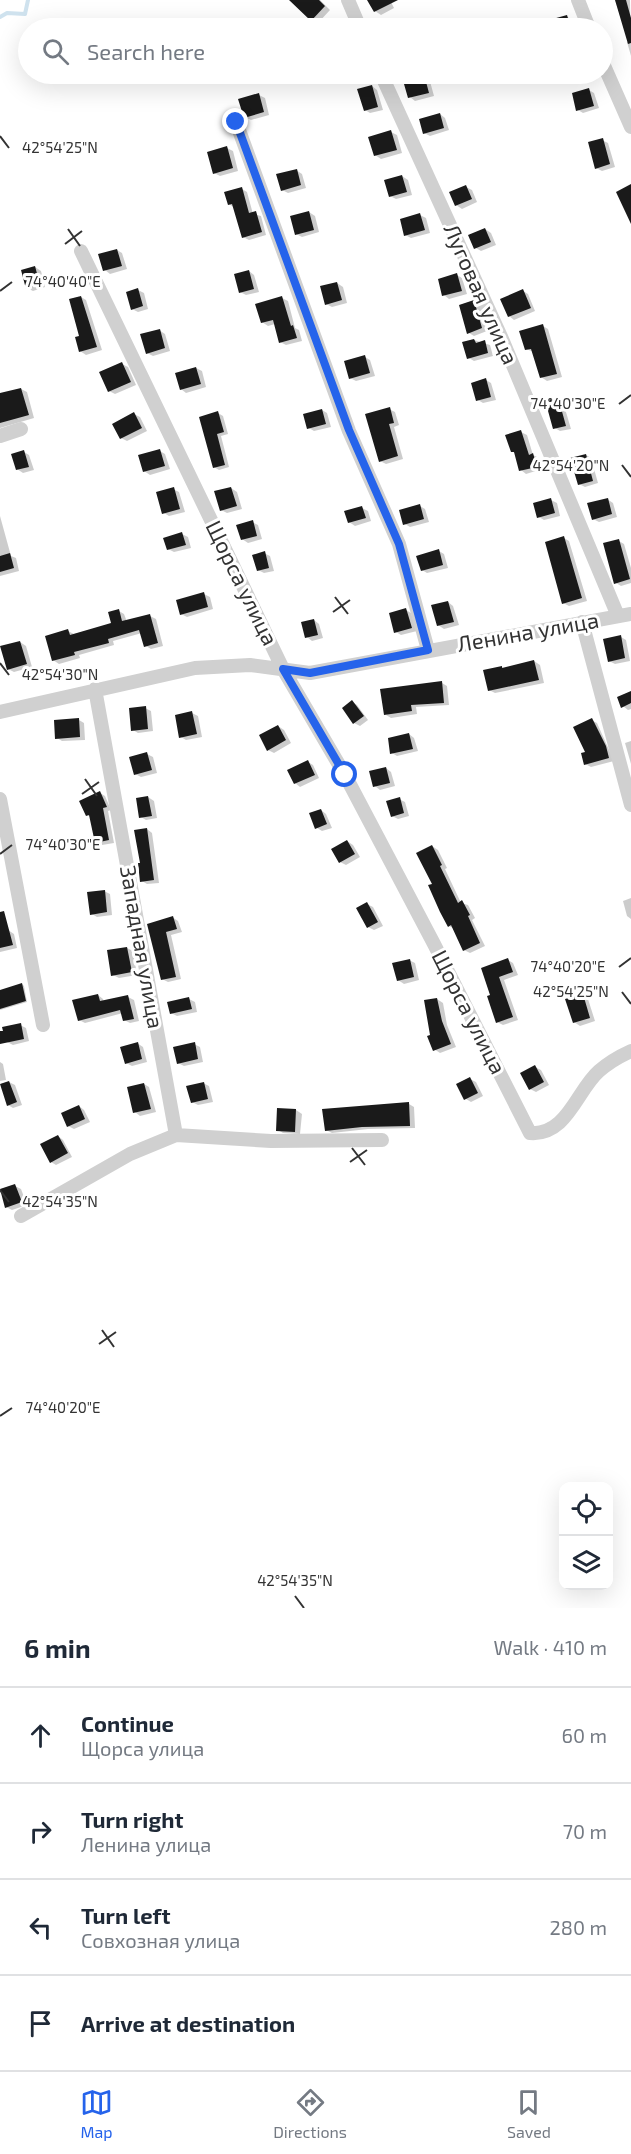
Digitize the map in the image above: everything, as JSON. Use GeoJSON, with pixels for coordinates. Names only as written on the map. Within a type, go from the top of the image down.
{"type":"FeatureCollection","features":[{"type":"Feature","properties":{"kind":"street"},"geometry":{"type":"LineString","coordinates":[[348,0],[356,18]]}},
{"type":"Feature","properties":{"kind":"street"},"geometry":{"type":"LineString","coordinates":[[578,0],[585,18]]}},
{"type":"Feature","properties":{"kind":"street","name":"Луговая улица"},"geometry":{"type":"LineString","coordinates":[[386,84],[625,615]]}},
{"type":"Feature","properties":{"kind":"street"},"geometry":{"type":"LineString","coordinates":[[613,84],[631,127]]}},
{"type":"Feature","properties":{"kind":"street"},"geometry":{"type":"LineString","coordinates":[[236,122],[349,430],[399,544],[428,650]]}},
{"type":"Feature","properties":{"kind":"street","name":"Щорса улица"},"geometry":{"type":"LineString","coordinates":[[81,251],[283,669],[350,785],[530,1132],[548,1130],[572,1110],[598,1071],[631,1051]]}},
{"type":"Feature","properties":{"kind":"street"},"geometry":{"type":"LineString","coordinates":[[0,436],[21,429]]}},
{"type":"Feature","properties":{"kind":"street","name":"Ленина улица"},"geometry":{"type":"LineString","coordinates":[[0,712],[195,668],[250,665],[310,673],[625,615]]}},
{"type":"Feature","properties":{"kind":"street"},"geometry":{"type":"LineString","coordinates":[[582,622],[631,805]]}},
{"type":"Feature","properties":{"kind":"street","name":"Западная улица"},"geometry":{"type":"LineString","coordinates":[[96,689],[176,1135]]}},
{"type":"Feature","properties":{"kind":"street"},"geometry":{"type":"LineString","coordinates":[[0,799],[43,1025]]}},
{"type":"Feature","properties":{"kind":"street"},"geometry":{"type":"LineString","coordinates":[[21,1216],[130,1154],[176,1135],[271,1141],[382,1140]]}},
{"type":"Feature","properties":{"kind":"building"},"geometry":{"type":"Polygon","coordinates":[[[289,0],[319,0],[325,6],[314,18],[308,18],[289,0]]]}},
{"type":"Feature","properties":{"kind":"building"},"geometry":{"type":"Polygon","coordinates":[[[367,0],[398,0],[374,12],[367,0]]]}},
{"type":"Feature","properties":{"kind":"building"},"geometry":{"type":"Polygon","coordinates":[[[615,0],[626,0],[631,18],[631,43],[628,44],[615,0]]]}},
{"type":"Feature","properties":{"kind":"building"},"geometry":{"type":"Polygon","coordinates":[[[404,84],[427,84],[429,93],[408,98],[404,84]]]}},
{"type":"Feature","properties":{"kind":"building"},"geometry":{"type":"Polygon","coordinates":[[[372,85],[378,107],[364,111],[357,89],[372,85]]]}},
{"type":"Feature","properties":{"kind":"building"},"geometry":{"type":"Polygon","coordinates":[[[589,88],[594,106],[576,111],[572,93],[589,88]]]}},
{"type":"Feature","properties":{"kind":"building"},"geometry":{"type":"Polygon","coordinates":[[[259,93],[264,112],[244,118],[238,99],[259,93]]]}},
{"type":"Feature","properties":{"kind":"building"},"geometry":{"type":"Polygon","coordinates":[[[440,113],[444,128],[423,134],[419,119],[440,113]]]}},
{"type":"Feature","properties":{"kind":"building"},"geometry":{"type":"Polygon","coordinates":[[[391,130],[397,150],[374,156],[368,137],[391,130]]]}},
{"type":"Feature","properties":{"kind":"building"},"geometry":{"type":"Polygon","coordinates":[[[603,138],[610,164],[595,169],[588,142],[603,138]]]}},
{"type":"Feature","properties":{"kind":"building"},"geometry":{"type":"Polygon","coordinates":[[[227,146],[233,168],[213,174],[207,152],[227,146]]]}},
{"type":"Feature","properties":{"kind":"building"},"geometry":{"type":"Polygon","coordinates":[[[297,169],[301,185],[281,191],[276,174],[297,169]]]}},
{"type":"Feature","properties":{"kind":"building"},"geometry":{"type":"Polygon","coordinates":[[[402,175],[407,192],[389,197],[384,180],[402,175]]]}},
{"type":"Feature","properties":{"kind":"building"},"geometry":{"type":"Polygon","coordinates":[[[631,184],[631,224],[616,192],[631,184]]]}},
{"type":"Feature","properties":{"kind":"building"},"geometry":{"type":"Polygon","coordinates":[[[466,185],[472,199],[455,206],[449,192],[466,185]]]}},
{"type":"Feature","properties":{"kind":"building"},"geometry":{"type":"Polygon","coordinates":[[[242,187],[249,213],[256,211],[262,232],[242,238],[232,204],[228,205],[224,192],[242,187]]]}},
{"type":"Feature","properties":{"kind":"building"},"geometry":{"type":"Polygon","coordinates":[[[309,211],[314,230],[295,235],[290,216],[309,211]]]}},
{"type":"Feature","properties":{"kind":"building"},"geometry":{"type":"Polygon","coordinates":[[[420,213],[425,230],[404,236],[400,219],[420,213]]]}},
{"type":"Feature","properties":{"kind":"building"},"geometry":{"type":"Polygon","coordinates":[[[485,228],[491,242],[474,249],[468,235],[485,228]]]}},
{"type":"Feature","properties":{"kind":"building"},"geometry":{"type":"Polygon","coordinates":[[[117,249],[122,266],[103,271],[98,254],[117,249]]]}},
{"type":"Feature","properties":{"kind":"building"},"geometry":{"type":"Polygon","coordinates":[[[35,266],[40,285],[26,289],[21,270],[35,266]]]}},
{"type":"Feature","properties":{"kind":"building"},"geometry":{"type":"Polygon","coordinates":[[[249,270],[254,289],[239,293],[234,274],[249,270]]]}},
{"type":"Feature","properties":{"kind":"building"},"geometry":{"type":"Polygon","coordinates":[[[457,273],[462,291],[442,296],[438,279],[457,273]]]}},
{"type":"Feature","properties":{"kind":"building"},"geometry":{"type":"Polygon","coordinates":[[[337,282],[342,300],[325,305],[320,286],[337,282]]]}},
{"type":"Feature","properties":{"kind":"building"},"geometry":{"type":"Polygon","coordinates":[[[138,288],[143,306],[131,310],[126,292],[138,288]]]}},
{"type":"Feature","properties":{"kind":"building"},"geometry":{"type":"Polygon","coordinates":[[[523,289],[531,308],[508,317],[500,299],[523,289]]]}},
{"type":"Feature","properties":{"kind":"building"},"geometry":{"type":"Polygon","coordinates":[[[81,296],[97,347],[79,352],[75,337],[79,336],[69,299],[81,296]]]}},
{"type":"Feature","properties":{"kind":"building"},"geometry":{"type":"Polygon","coordinates":[[[282,296],[297,338],[279,343],[273,320],[261,323],[255,304],[282,296]]]}},
{"type":"Feature","properties":{"kind":"building"},"geometry":{"type":"Polygon","coordinates":[[[474,300],[482,328],[467,334],[459,305],[474,300]]]}},
{"type":"Feature","properties":{"kind":"building"},"geometry":{"type":"Polygon","coordinates":[[[543,324],[557,374],[540,378],[531,349],[525,350],[519,331],[543,324]]]}},
{"type":"Feature","properties":{"kind":"building"},"geometry":{"type":"Polygon","coordinates":[[[160,329],[165,348],[146,354],[140,334],[160,329]]]}},
{"type":"Feature","properties":{"kind":"building"},"geometry":{"type":"Polygon","coordinates":[[[474,339],[476,343],[485,340],[488,353],[467,359],[462,342],[474,339]]]}},
{"type":"Feature","properties":{"kind":"building"},"geometry":{"type":"Polygon","coordinates":[[[365,355],[370,373],[349,379],[344,361],[365,355]]]}},
{"type":"Feature","properties":{"kind":"building"},"geometry":{"type":"Polygon","coordinates":[[[122,362],[131,382],[108,392],[99,372],[122,362]]]}},
{"type":"Feature","properties":{"kind":"building"},"geometry":{"type":"Polygon","coordinates":[[[196,367],[201,384],[180,390],[175,373],[196,367]]]}},
{"type":"Feature","properties":{"kind":"building"},"geometry":{"type":"Polygon","coordinates":[[[486,378],[491,397],[476,401],[471,383],[486,378]]]}},
{"type":"Feature","properties":{"kind":"building"},"geometry":{"type":"Polygon","coordinates":[[[21,388],[29,415],[0,423],[0,393],[21,388]]]}},
{"type":"Feature","properties":{"kind":"building"},"geometry":{"type":"Polygon","coordinates":[[[558,397],[566,426],[553,429],[545,400],[558,397]]]}},
{"type":"Feature","properties":{"kind":"building"},"geometry":{"type":"Polygon","coordinates":[[[390,407],[394,423],[389,424],[398,456],[379,462],[365,414],[390,407]]]}},
{"type":"Feature","properties":{"kind":"building"},"geometry":{"type":"Polygon","coordinates":[[[322,409],[326,424],[307,429],[303,414],[322,409]]]}},
{"type":"Feature","properties":{"kind":"building"},"geometry":{"type":"Polygon","coordinates":[[[218,411],[224,432],[217,434],[225,465],[213,468],[199,417],[218,411]]]}},
{"type":"Feature","properties":{"kind":"building"},"geometry":{"type":"Polygon","coordinates":[[[134,412],[142,428],[120,439],[112,424],[134,412]]]}},
{"type":"Feature","properties":{"kind":"building"},"geometry":{"type":"Polygon","coordinates":[[[521,430],[529,455],[533,453],[537,467],[519,471],[514,452],[511,452],[505,435],[521,430]]]}},
{"type":"Feature","properties":{"kind":"building"},"geometry":{"type":"Polygon","coordinates":[[[160,449],[165,466],[143,472],[138,455],[160,449]]]}},
{"type":"Feature","properties":{"kind":"building"},"geometry":{"type":"Polygon","coordinates":[[[24,450],[29,467],[16,470],[11,454],[24,450]]]}},
{"type":"Feature","properties":{"kind":"building"},"geometry":{"type":"Polygon","coordinates":[[[586,454],[593,481],[578,485],[570,458],[586,454]]]}},
{"type":"Feature","properties":{"kind":"building"},"geometry":{"type":"Polygon","coordinates":[[[174,487],[180,509],[162,514],[156,492],[174,487]]]}},
{"type":"Feature","properties":{"kind":"building"},"geometry":{"type":"Polygon","coordinates":[[[231,487],[237,506],[220,511],[214,491],[231,487]]]}},
{"type":"Feature","properties":{"kind":"building"},"geometry":{"type":"Polygon","coordinates":[[[551,498],[555,513],[537,518],[533,503],[551,498]]]}},
{"type":"Feature","properties":{"kind":"building"},"geometry":{"type":"Polygon","coordinates":[[[608,498],[612,514],[592,520],[587,503],[608,498]]]}},
{"type":"Feature","properties":{"kind":"building"},"geometry":{"type":"Polygon","coordinates":[[[420,504],[424,519],[403,525],[399,510],[420,504]]]}},
{"type":"Feature","properties":{"kind":"building"},"geometry":{"type":"Polygon","coordinates":[[[362,506],[366,518],[348,523],[344,511],[362,506]]]}},
{"type":"Feature","properties":{"kind":"building"},"geometry":{"type":"Polygon","coordinates":[[[253,520],[257,536],[241,540],[236,525],[253,520]]]}},
{"type":"Feature","properties":{"kind":"building"},"geometry":{"type":"Polygon","coordinates":[[[182,532],[186,545],[167,550],[163,538],[182,532]]]}},
{"type":"Feature","properties":{"kind":"building"},"geometry":{"type":"Polygon","coordinates":[[[564,536],[582,598],[562,604],[545,542],[564,536]]]}},
{"type":"Feature","properties":{"kind":"building"},"geometry":{"type":"Polygon","coordinates":[[[619,539],[630,579],[614,584],[603,543],[619,539]]]}},
{"type":"Feature","properties":{"kind":"building"},"geometry":{"type":"Polygon","coordinates":[[[439,549],[443,565],[421,571],[416,556],[439,549]]]}},
{"type":"Feature","properties":{"kind":"building"},"geometry":{"type":"Polygon","coordinates":[[[265,551],[269,568],[257,571],[252,555],[265,551]]]}},
{"type":"Feature","properties":{"kind":"building"},"geometry":{"type":"Polygon","coordinates":[[[10,553],[14,568],[0,572],[0,556],[10,553]]]}},
{"type":"Feature","properties":{"kind":"building"},"geometry":{"type":"Polygon","coordinates":[[[204,592],[208,607],[180,615],[176,600],[204,592]]]}},
{"type":"Feature","properties":{"kind":"building"},"geometry":{"type":"Polygon","coordinates":[[[448,601],[454,622],[437,626],[431,605],[448,601]]]}},
{"type":"Feature","properties":{"kind":"building"},"geometry":{"type":"Polygon","coordinates":[[[406,608],[412,628],[394,633],[389,613],[406,608]]]}},
{"type":"Feature","properties":{"kind":"building"},"geometry":{"type":"Polygon","coordinates":[[[119,609],[122,621],[150,614],[158,643],[144,647],[139,630],[108,639],[109,643],[74,652],[75,655],[52,661],[45,636],[68,629],[70,635],[111,623],[108,612],[119,609]]]}},
{"type":"Feature","properties":{"kind":"building"},"geometry":{"type":"Polygon","coordinates":[[[314,619],[318,635],[305,638],[301,622],[314,619]]]}},
{"type":"Feature","properties":{"kind":"building"},"geometry":{"type":"Polygon","coordinates":[[[621,635],[625,658],[608,662],[603,639],[621,635]]]}},
{"type":"Feature","properties":{"kind":"building"},"geometry":{"type":"Polygon","coordinates":[[[20,641],[27,664],[7,670],[0,646],[20,641]]]}},
{"type":"Feature","properties":{"kind":"building"},"geometry":{"type":"Polygon","coordinates":[[[534,660],[539,680],[488,691],[483,670],[534,660]]]}},
{"type":"Feature","properties":{"kind":"building"},"geometry":{"type":"Polygon","coordinates":[[[442,681],[444,703],[411,705],[412,711],[384,715],[380,689],[442,681]]]}},
{"type":"Feature","properties":{"kind":"building"},"geometry":{"type":"Polygon","coordinates":[[[631,691],[631,703],[621,708],[617,697],[631,691]]]}},
{"type":"Feature","properties":{"kind":"building"},"geometry":{"type":"Polygon","coordinates":[[[352,700],[364,716],[353,724],[342,708],[352,700]]]}},
{"type":"Feature","properties":{"kind":"building"},"geometry":{"type":"Polygon","coordinates":[[[146,706],[148,729],[131,731],[129,708],[146,706]]]}},
{"type":"Feature","properties":{"kind":"building"},"geometry":{"type":"Polygon","coordinates":[[[192,711],[197,734],[179,738],[175,715],[192,711]]]}},
{"type":"Feature","properties":{"kind":"building"},"geometry":{"type":"Polygon","coordinates":[[[79,718],[80,737],[55,739],[54,720],[79,718]]]}},
{"type":"Feature","properties":{"kind":"building"},"geometry":{"type":"Polygon","coordinates":[[[592,718],[606,746],[609,758],[584,765],[581,753],[585,752],[573,727],[592,718]]]}},
{"type":"Feature","properties":{"kind":"building"},"geometry":{"type":"Polygon","coordinates":[[[278,725],[286,740],[267,751],[259,735],[278,725]]]}},
{"type":"Feature","properties":{"kind":"building"},"geometry":{"type":"Polygon","coordinates":[[[409,733],[413,749],[390,754],[388,738],[409,733]]]}},
{"type":"Feature","properties":{"kind":"building"},"geometry":{"type":"Polygon","coordinates":[[[147,752],[152,770],[134,775],[129,757],[147,752]]]}},
{"type":"Feature","properties":{"kind":"building"},"geometry":{"type":"Polygon","coordinates":[[[308,760],[315,775],[294,784],[287,770],[308,760]]]}},
{"type":"Feature","properties":{"kind":"building"},"geometry":{"type":"Polygon","coordinates":[[[386,767],[390,783],[373,787],[369,771],[386,767]]]}},
{"type":"Feature","properties":{"kind":"building"},"geometry":{"type":"Polygon","coordinates":[[[100,791],[107,807],[103,808],[109,840],[95,843],[89,815],[86,816],[79,801],[100,791]]]}},
{"type":"Feature","properties":{"kind":"building"},"geometry":{"type":"Polygon","coordinates":[[[148,796],[152,816],[139,818],[136,798],[148,796]]]}},
{"type":"Feature","properties":{"kind":"building"},"geometry":{"type":"Polygon","coordinates":[[[400,797],[404,813],[391,817],[386,801],[400,797]]]}},
{"type":"Feature","properties":{"kind":"building"},"geometry":{"type":"Polygon","coordinates":[[[321,809],[327,824],[315,829],[309,813],[321,809]]]}},
{"type":"Feature","properties":{"kind":"building"},"geometry":{"type":"Polygon","coordinates":[[[147,828],[154,880],[140,882],[138,863],[140,863],[134,830],[147,828]]]}},
{"type":"Feature","properties":{"kind":"building"},"geometry":{"type":"Polygon","coordinates":[[[347,840],[355,854],[339,863],[331,849],[347,840]]]}},
{"type":"Feature","properties":{"kind":"building"},"geometry":{"type":"Polygon","coordinates":[[[432,845],[458,903],[462,900],[470,915],[468,916],[480,943],[463,951],[451,925],[448,927],[440,912],[428,885],[432,884],[416,853],[432,845]]]}},
{"type":"Feature","properties":{"kind":"building"},"geometry":{"type":"Polygon","coordinates":[[[105,890],[107,912],[90,915],[87,892],[105,890]]]}},
{"type":"Feature","properties":{"kind":"building"},"geometry":{"type":"Polygon","coordinates":[[[367,902],[378,922],[367,928],[356,908],[367,902]]]}},
{"type":"Feature","properties":{"kind":"building"},"geometry":{"type":"Polygon","coordinates":[[[4,911],[13,945],[0,948],[0,912],[4,911]]]}},
{"type":"Feature","properties":{"kind":"building"},"geometry":{"type":"Polygon","coordinates":[[[173,916],[177,929],[166,932],[176,977],[161,980],[147,924],[173,916]]]}},
{"type":"Feature","properties":{"kind":"building"},"geometry":{"type":"Polygon","coordinates":[[[127,947],[132,972],[111,976],[107,950],[127,947]]]}},
{"type":"Feature","properties":{"kind":"building"},"geometry":{"type":"Polygon","coordinates":[[[508,958],[513,972],[499,977],[513,1017],[496,1023],[481,968],[508,958]]]}},
{"type":"Feature","properties":{"kind":"building"},"geometry":{"type":"Polygon","coordinates":[[[410,959],[414,977],[397,981],[392,963],[410,959]]]}},
{"type":"Feature","properties":{"kind":"building"},"geometry":{"type":"Polygon","coordinates":[[[22,983],[26,1001],[0,1009],[0,990],[22,983]]]}},
{"type":"Feature","properties":{"kind":"building"},"geometry":{"type":"Polygon","coordinates":[[[98,994],[100,1001],[128,995],[134,1019],[123,1021],[120,1010],[78,1021],[72,1000],[98,994]]]}},
{"type":"Feature","properties":{"kind":"building"},"geometry":{"type":"Polygon","coordinates":[[[583,994],[590,1018],[573,1023],[565,999],[583,994]]]}},
{"type":"Feature","properties":{"kind":"building"},"geometry":{"type":"Polygon","coordinates":[[[189,997],[192,1009],[170,1014],[167,1002],[189,997]]]}},
{"type":"Feature","properties":{"kind":"building"},"geometry":{"type":"Polygon","coordinates":[[[437,998],[442,1021],[451,1044],[433,1051],[427,1036],[430,1035],[424,1000],[437,998]]]}},
{"type":"Feature","properties":{"kind":"building"},"geometry":{"type":"Polygon","coordinates":[[[21,1023],[24,1039],[0,1044],[2,1027],[21,1023]]]}},
{"type":"Feature","properties":{"kind":"building"},"geometry":{"type":"Polygon","coordinates":[[[138,1042],[142,1059],[125,1064],[120,1047],[138,1042]]]}},
{"type":"Feature","properties":{"kind":"building"},"geometry":{"type":"Polygon","coordinates":[[[195,1042],[198,1059],[177,1064],[173,1047],[195,1042]]]}},
{"type":"Feature","properties":{"kind":"building"},"geometry":{"type":"Polygon","coordinates":[[[535,1065],[544,1082],[529,1090],[520,1073],[535,1065]]]}},
{"type":"Feature","properties":{"kind":"building"},"geometry":{"type":"Polygon","coordinates":[[[470,1077],[478,1093],[464,1100],[456,1084],[470,1077]]]}},
{"type":"Feature","properties":{"kind":"building"},"geometry":{"type":"Polygon","coordinates":[[[9,1081],[17,1102],[7,1106],[0,1084],[9,1081]]]}},
{"type":"Feature","properties":{"kind":"building"},"geometry":{"type":"Polygon","coordinates":[[[204,1082],[208,1099],[191,1103],[186,1086],[204,1082]]]}},
{"type":"Feature","properties":{"kind":"building"},"geometry":{"type":"Polygon","coordinates":[[[144,1083],[151,1109],[133,1113],[127,1087],[144,1083]]]}},
{"type":"Feature","properties":{"kind":"building"},"geometry":{"type":"Polygon","coordinates":[[[409,1102],[410,1126],[362,1127],[325,1131],[322,1109],[409,1102]]]}},
{"type":"Feature","properties":{"kind":"building"},"geometry":{"type":"Polygon","coordinates":[[[79,1105],[85,1119],[67,1127],[61,1113],[79,1105]]]}},
{"type":"Feature","properties":{"kind":"building"},"geometry":{"type":"Polygon","coordinates":[[[277,1108],[296,1109],[295,1132],[276,1131],[277,1108]]]}},
{"type":"Feature","properties":{"kind":"building"},"geometry":{"type":"Polygon","coordinates":[[[58,1135],[68,1153],[50,1163],[40,1144],[58,1135]]]}},
{"type":"Feature","properties":{"kind":"building"},"geometry":{"type":"Polygon","coordinates":[[[15,1184],[22,1202],[5,1208],[0,1189],[15,1184]]]}},
{"type":"Feature","properties":{"kind":"waterway"},"geometry":{"type":"LineString","coordinates":[[0,17],[7,13],[25,14],[28,0]]}},
{"type":"Feature","properties":{"kind":"route"},"geometry":{"type":"LineString","coordinates":[[236,122],[349,430],[399,544],[428,650],[310,673],[283,669],[345,775]]}}]}
